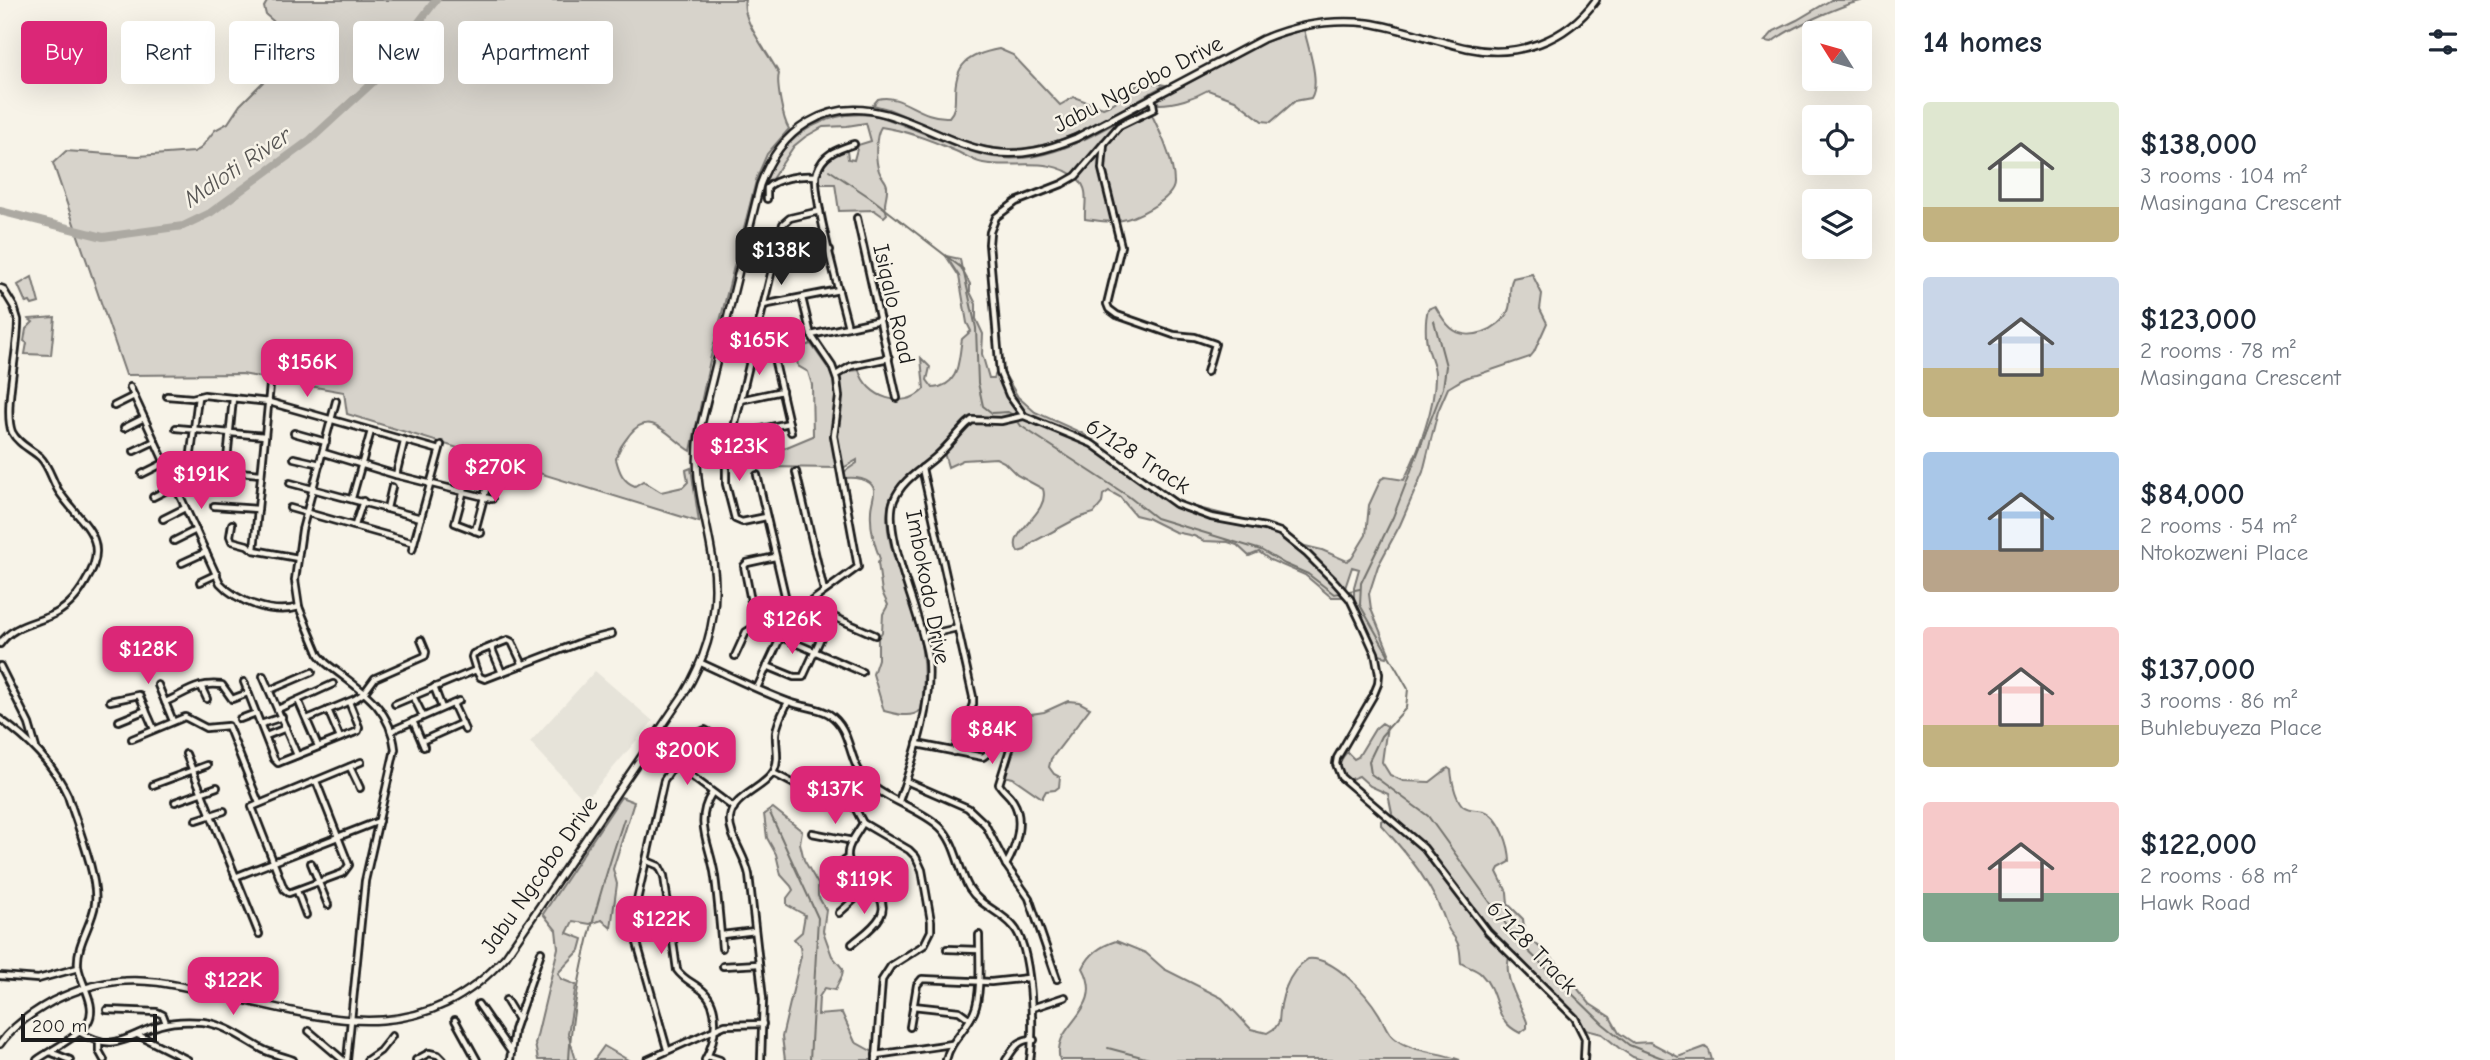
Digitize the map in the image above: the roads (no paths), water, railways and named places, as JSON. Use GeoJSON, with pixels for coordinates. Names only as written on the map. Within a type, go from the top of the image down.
{"type":"FeatureCollection","features":[{"type":"Feature","properties":{"kind":"main road","name":"Jabu Ngcobo Drive"},"geometry":{"type":"LineString","coordinates":[[0,1044],[12,1030],[36,1011],[61,998],[85,989],[125,981],[156,982],[350,1021],[393,1020],[447,1003],[471,989],[496,968],[517,942],[684,694],[701,663],[713,622],[715,591],[713,559],[697,485],[697,447],[760,185],[770,160],[794,131],[832,113],[863,110],[884,113],[979,149],[1001,153],[1028,153],[1076,138],[1263,39],[1304,26],[1343,22],[1369,24],[1467,48],[1507,51],[1535,45],[1553,37],[1579,19],[1596,0]]}},
{"type":"Feature","properties":{"kind":"street"},"geometry":{"type":"LineString","coordinates":[[1024,416],[1009,395],[998,362],[989,238],[993,222],[1003,210],[1076,176],[1124,122],[1153,110],[1155,106],[1152,97]]}},
{"type":"Feature","properties":{"kind":"street"},"geometry":{"type":"LineString","coordinates":[[1104,142],[1102,169],[1121,246],[1107,298],[1109,309],[1117,315],[1168,333],[1195,337],[1216,344],[1207,372]]}},
{"type":"Feature","properties":{"kind":"street"},"geometry":{"type":"LineString","coordinates":[[848,327],[820,211],[815,176],[830,153],[854,144]]}},
{"type":"Feature","properties":{"kind":"street"},"geometry":{"type":"LineString","coordinates":[[767,199],[767,188],[770,184],[803,176],[815,176]]}},
{"type":"Feature","properties":{"kind":"street"},"geometry":{"type":"LineString","coordinates":[[766,517],[742,522],[736,520],[725,470],[785,222],[790,218],[820,211]]}},
{"type":"Feature","properties":{"kind":"street","name":"Isiqalo Road"},"geometry":{"type":"LineString","coordinates":[[857,218],[897,398]]}},
{"type":"Feature","properties":{"kind":"street"},"geometry":{"type":"LineString","coordinates":[[774,262],[830,250]]}},
{"type":"Feature","properties":{"kind":"street"},"geometry":{"type":"LineString","coordinates":[[0,644],[11,631],[51,615],[68,604],[88,580],[95,557],[88,525],[59,492],[43,461],[19,442],[12,431],[9,413],[18,320],[14,307],[1,289]]}},
{"type":"Feature","properties":{"kind":"street"},"geometry":{"type":"LineString","coordinates":[[763,305],[839,290]]}},
{"type":"Feature","properties":{"kind":"street"},"geometry":{"type":"LineString","coordinates":[[757,688],[790,617],[858,567],[834,436],[839,397],[836,375],[811,335],[802,298]]}},
{"type":"Feature","properties":{"kind":"street"},"geometry":{"type":"LineString","coordinates":[[811,335],[880,320]]}},
{"type":"Feature","properties":{"kind":"street"},"geometry":{"type":"LineString","coordinates":[[753,347],[781,342]]}},
{"type":"Feature","properties":{"kind":"street"},"geometry":{"type":"LineString","coordinates":[[771,345],[791,432]]}},
{"type":"Feature","properties":{"kind":"street"},"geometry":{"type":"LineString","coordinates":[[836,375],[850,366],[889,358]]}},
{"type":"Feature","properties":{"kind":"street"},"geometry":{"type":"LineString","coordinates":[[254,550],[270,384]]}},
{"type":"Feature","properties":{"kind":"street"},"geometry":{"type":"LineString","coordinates":[[130,387],[216,574],[226,589],[249,601],[276,610],[299,607]]}},
{"type":"Feature","properties":{"kind":"street"},"geometry":{"type":"LineString","coordinates":[[740,400],[782,391]]}},
{"type":"Feature","properties":{"kind":"street"},"geometry":{"type":"LineString","coordinates":[[114,406],[134,396]]}},
{"type":"Feature","properties":{"kind":"street"},"geometry":{"type":"LineString","coordinates":[[167,396],[269,402],[404,442],[440,448],[412,550]]}},
{"type":"Feature","properties":{"kind":"street"},"geometry":{"type":"LineString","coordinates":[[191,453],[198,396]]}},
{"type":"Feature","properties":{"kind":"street"},"geometry":{"type":"LineString","coordinates":[[224,491],[233,398]]}},
{"type":"Feature","properties":{"kind":"street"},"geometry":{"type":"LineString","coordinates":[[336,401],[307,512],[295,586],[299,607],[322,659],[379,706],[394,742],[394,757],[361,906],[345,1060]]}},
{"type":"Feature","properties":{"kind":"street","name":"Imbokodo Drive"},"geometry":{"type":"LineString","coordinates":[[899,801],[917,744],[926,707],[928,682],[923,636],[900,559],[891,513],[900,489],[922,467],[936,458],[972,421],[1001,421],[1024,416]]}},
{"type":"Feature","properties":{"kind":"street","name":"67128 Track"},"geometry":{"type":"LineString","coordinates":[[1024,416],[1092,444],[1176,504],[1210,517],[1265,527],[1280,533],[1306,553],[1350,599],[1375,653],[1379,674],[1373,696],[1337,758],[1336,764],[1341,777],[1424,848],[1488,932],[1575,1018],[1585,1038],[1584,1060]]}},
{"type":"Feature","properties":{"kind":"street"},"geometry":{"type":"LineString","coordinates":[[124,428],[144,418]]}},
{"type":"Feature","properties":{"kind":"street"},"geometry":{"type":"LineString","coordinates":[[732,436],[789,423]]}},
{"type":"Feature","properties":{"kind":"street"},"geometry":{"type":"LineString","coordinates":[[176,428],[265,436]]}},
{"type":"Feature","properties":{"kind":"street"},"geometry":{"type":"LineString","coordinates":[[352,498],[371,431]]}},
{"type":"Feature","properties":{"kind":"street"},"geometry":{"type":"LineString","coordinates":[[294,433],[326,442]]}},
{"type":"Feature","properties":{"kind":"street"},"geometry":{"type":"LineString","coordinates":[[134,451],[155,441]]}},
{"type":"Feature","properties":{"kind":"street"},"geometry":{"type":"LineString","coordinates":[[396,475],[404,442]]}},
{"type":"Feature","properties":{"kind":"street"},"geometry":{"type":"LineString","coordinates":[[324,453],[396,475],[492,499]]}},
{"type":"Feature","properties":{"kind":"street"},"geometry":{"type":"LineString","coordinates":[[294,458],[320,464]]}},
{"type":"Feature","properties":{"kind":"street"},"geometry":{"type":"LineString","coordinates":[[142,474],[164,463]]}},
{"type":"Feature","properties":{"kind":"street"},"geometry":{"type":"LineString","coordinates":[[922,467],[973,700],[954,752]]}},
{"type":"Feature","properties":{"kind":"street"},"geometry":{"type":"LineString","coordinates":[[195,468],[261,474]]}},
{"type":"Feature","properties":{"kind":"street"},"geometry":{"type":"LineString","coordinates":[[491,471],[478,532],[455,523],[469,469],[491,471],[498,473]]}},
{"type":"Feature","properties":{"kind":"street"},"geometry":{"type":"LineString","coordinates":[[796,472],[824,591]]}},
{"type":"Feature","properties":{"kind":"street"},"geometry":{"type":"LineString","coordinates":[[757,475],[790,617]]}},
{"type":"Feature","properties":{"kind":"street"},"geometry":{"type":"LineString","coordinates":[[290,483],[314,487],[421,518]]}},
{"type":"Feature","properties":{"kind":"street"},"geometry":{"type":"LineString","coordinates":[[153,497],[175,486]]}},
{"type":"Feature","properties":{"kind":"street"},"geometry":{"type":"LineString","coordinates":[[387,508],[392,487]]}},
{"type":"Feature","properties":{"kind":"street"},"geometry":{"type":"LineString","coordinates":[[355,525],[363,501]]}},
{"type":"Feature","properties":{"kind":"street"},"geometry":{"type":"LineString","coordinates":[[214,506],[258,509]]}},
{"type":"Feature","properties":{"kind":"street"},"geometry":{"type":"LineString","coordinates":[[163,519],[185,508]]}},
{"type":"Feature","properties":{"kind":"street"},"geometry":{"type":"LineString","coordinates":[[290,508],[414,543]]}},
{"type":"Feature","properties":{"kind":"street"},"geometry":{"type":"LineString","coordinates":[[232,524],[231,540],[254,550],[298,558]]}},
{"type":"Feature","properties":{"kind":"street"},"geometry":{"type":"LineString","coordinates":[[174,541],[196,530]]}},
{"type":"Feature","properties":{"kind":"street"},"geometry":{"type":"LineString","coordinates":[[182,563],[206,552]]}},
{"type":"Feature","properties":{"kind":"street"},"geometry":{"type":"LineString","coordinates":[[756,626],[744,566],[775,556]]}},
{"type":"Feature","properties":{"kind":"street"},"geometry":{"type":"LineString","coordinates":[[200,582],[216,574]]}},
{"type":"Feature","properties":{"kind":"street"},"geometry":{"type":"LineString","coordinates":[[767,666],[799,678],[804,675],[830,618],[834,617],[875,635]]}},
{"type":"Feature","properties":{"kind":"street"},"geometry":{"type":"LineString","coordinates":[[756,626],[862,672]]}},
{"type":"Feature","properties":{"kind":"street"},"geometry":{"type":"LineString","coordinates":[[735,656],[746,632],[756,626]]}},
{"type":"Feature","properties":{"kind":"street"},"geometry":{"type":"LineString","coordinates":[[923,636],[957,628]]}},
{"type":"Feature","properties":{"kind":"street"},"geometry":{"type":"LineString","coordinates":[[523,665],[511,641],[472,655],[476,670],[483,679],[502,673],[523,665],[584,641],[612,634]]}},
{"type":"Feature","properties":{"kind":"street"},"geometry":{"type":"LineString","coordinates":[[307,719],[349,702],[364,693],[375,678],[425,656],[422,640]]}},
{"type":"Feature","properties":{"kind":"street"},"geometry":{"type":"LineString","coordinates":[[491,647],[502,673]]}},
{"type":"Feature","properties":{"kind":"street"},"geometry":{"type":"LineString","coordinates":[[701,663],[836,719],[844,730],[856,765],[865,778],[942,829],[972,893],[1014,926],[1023,945],[1034,1040],[1030,1060]]}},
{"type":"Feature","properties":{"kind":"street"},"geometry":{"type":"LineString","coordinates":[[0,666],[29,724],[36,749]]}},
{"type":"Feature","properties":{"kind":"street"},"geometry":{"type":"LineString","coordinates":[[395,704],[476,670]]}},
{"type":"Feature","properties":{"kind":"street"},"geometry":{"type":"LineString","coordinates":[[270,690],[312,672]]}},
{"type":"Feature","properties":{"kind":"street"},"geometry":{"type":"LineString","coordinates":[[263,676],[297,755]]}},
{"type":"Feature","properties":{"kind":"street"},"geometry":{"type":"LineString","coordinates":[[244,682],[276,762],[357,732],[359,729],[349,702]]}},
{"type":"Feature","properties":{"kind":"street"},"geometry":{"type":"LineString","coordinates":[[278,709],[333,684]]}},
{"type":"Feature","properties":{"kind":"street"},"geometry":{"type":"LineString","coordinates":[[158,685],[173,721]]}},
{"type":"Feature","properties":{"kind":"street"},"geometry":{"type":"LineString","coordinates":[[165,702],[181,696],[192,687],[201,686],[222,685],[232,699],[248,693]]}},
{"type":"Feature","properties":{"kind":"street"},"geometry":{"type":"LineString","coordinates":[[201,686],[207,699]]}},
{"type":"Feature","properties":{"kind":"street"},"geometry":{"type":"LineString","coordinates":[[434,687],[442,708]]}},
{"type":"Feature","properties":{"kind":"street"},"geometry":{"type":"LineString","coordinates":[[110,701],[138,694],[154,729]]}},
{"type":"Feature","properties":{"kind":"street"},"geometry":{"type":"LineString","coordinates":[[413,696],[423,716]]}},
{"type":"Feature","properties":{"kind":"street"},"geometry":{"type":"LineString","coordinates":[[298,700],[318,746]]}},
{"type":"Feature","properties":{"kind":"street"},"geometry":{"type":"LineString","coordinates":[[391,731],[459,701]]}},
{"type":"Feature","properties":{"kind":"street"},"geometry":{"type":"LineString","coordinates":[[761,1060],[763,1024],[759,964],[748,867],[730,825],[734,808],[773,773],[777,760],[777,727],[788,701]]}},
{"type":"Feature","properties":{"kind":"street"},"geometry":{"type":"LineString","coordinates":[[453,704],[465,730]]}},
{"type":"Feature","properties":{"kind":"street"},"geometry":{"type":"LineString","coordinates":[[119,721],[146,710]]}},
{"type":"Feature","properties":{"kind":"street"},"geometry":{"type":"LineString","coordinates":[[328,710],[340,738]]}},
{"type":"Feature","properties":{"kind":"street"},"geometry":{"type":"LineString","coordinates":[[240,719],[256,713]]}},
{"type":"Feature","properties":{"kind":"street"},"geometry":{"type":"LineString","coordinates":[[132,739],[187,717],[206,728],[225,725],[230,727],[259,803]]}},
{"type":"Feature","properties":{"kind":"street"},"geometry":{"type":"LineString","coordinates":[[261,724],[282,717]]}},
{"type":"Feature","properties":{"kind":"street"},"geometry":{"type":"LineString","coordinates":[[917,744],[985,756],[1002,721],[1010,718],[1017,723],[999,784],[1014,803],[1018,820],[1018,832],[1006,865]]}},
{"type":"Feature","properties":{"kind":"street"},"geometry":{"type":"LineString","coordinates":[[0,719],[52,766],[68,796],[95,891],[96,902],[80,947],[78,968],[91,1015],[79,1032],[37,1060]]}},
{"type":"Feature","properties":{"kind":"street"},"geometry":{"type":"LineString","coordinates":[[413,721],[423,744],[462,723]]}},
{"type":"Feature","properties":{"kind":"street"},"geometry":{"type":"LineString","coordinates":[[266,736],[286,728]]}},
{"type":"Feature","properties":{"kind":"street"},"geometry":{"type":"LineString","coordinates":[[667,1049],[632,923],[662,785],[695,733],[705,730],[712,734]]}},
{"type":"Feature","properties":{"kind":"street"},"geometry":{"type":"LineString","coordinates":[[186,754],[259,934]]}},
{"type":"Feature","properties":{"kind":"street"},"geometry":{"type":"LineString","coordinates":[[316,782],[349,865],[343,873],[289,893],[285,891],[252,809],[259,803],[361,762]]}},
{"type":"Feature","properties":{"kind":"street"},"geometry":{"type":"LineString","coordinates":[[675,764],[734,808]]}},
{"type":"Feature","properties":{"kind":"street"},"geometry":{"type":"LineString","coordinates":[[153,785],[207,765]]}},
{"type":"Feature","properties":{"kind":"street"},"geometry":{"type":"LineString","coordinates":[[350,766],[360,788]]}},
{"type":"Feature","properties":{"kind":"street"},"geometry":{"type":"LineString","coordinates":[[773,773],[827,801],[853,804]]}},
{"type":"Feature","properties":{"kind":"street"},"geometry":{"type":"LineString","coordinates":[[865,778],[856,792],[853,804],[863,823],[909,850],[916,857],[923,876],[932,925],[924,945],[891,966],[883,976],[880,985],[876,1058],[952,1044]]}},
{"type":"Feature","properties":{"kind":"street"},"geometry":{"type":"LineString","coordinates":[[906,781],[975,812],[985,824],[1006,865],[1029,898],[1051,969],[1057,979]]}},
{"type":"Feature","properties":{"kind":"street"},"geometry":{"type":"LineString","coordinates":[[175,802],[217,788]]}},
{"type":"Feature","properties":{"kind":"street"},"geometry":{"type":"LineString","coordinates":[[712,793],[706,803],[702,829],[715,874],[722,948]]}},
{"type":"Feature","properties":{"kind":"street"},"geometry":{"type":"LineString","coordinates":[[196,820],[224,811]]}},
{"type":"Feature","properties":{"kind":"street"},"geometry":{"type":"LineString","coordinates":[[235,877],[380,820]]}},
{"type":"Feature","properties":{"kind":"street"},"geometry":{"type":"LineString","coordinates":[[832,876],[840,863],[848,858],[853,841],[863,823]]}},
{"type":"Feature","properties":{"kind":"street"},"geometry":{"type":"LineString","coordinates":[[812,833],[853,841]]}},
{"type":"Feature","properties":{"kind":"street"},"geometry":{"type":"LineString","coordinates":[[848,858],[882,902],[882,914],[875,924],[852,944]]}},
{"type":"Feature","properties":{"kind":"street"},"geometry":{"type":"LineString","coordinates":[[647,861],[659,866],[664,876],[675,967],[685,979],[704,991],[710,999],[714,1030],[713,1042],[706,1058],[720,1060]]}},
{"type":"Feature","properties":{"kind":"street"},"geometry":{"type":"LineString","coordinates":[[311,863],[328,905]]}},
{"type":"Feature","properties":{"kind":"street"},"geometry":{"type":"LineString","coordinates":[[865,881],[877,863]]}},
{"type":"Feature","properties":{"kind":"street"},"geometry":{"type":"LineString","coordinates":[[839,913],[869,886]]}},
{"type":"Feature","properties":{"kind":"street"},"geometry":{"type":"LineString","coordinates":[[297,891],[306,915]]}},
{"type":"Feature","properties":{"kind":"street"},"geometry":{"type":"LineString","coordinates":[[722,936],[755,931]]}},
{"type":"Feature","properties":{"kind":"street"},"geometry":{"type":"LineString","coordinates":[[946,1060],[952,1044],[970,1019],[976,1004],[979,936]]}},
{"type":"Feature","properties":{"kind":"street"},"geometry":{"type":"LineString","coordinates":[[947,949],[979,950]]}},
{"type":"Feature","properties":{"kind":"street"},"geometry":{"type":"LineString","coordinates":[[510,1060],[518,1018],[541,952]]}},
{"type":"Feature","properties":{"kind":"street"},"geometry":{"type":"LineString","coordinates":[[723,966],[759,964]]}},
{"type":"Feature","properties":{"kind":"street"},"geometry":{"type":"LineString","coordinates":[[0,976],[37,979],[78,968]]}},
{"type":"Feature","properties":{"kind":"street"},"geometry":{"type":"LineString","coordinates":[[910,1027],[917,983],[922,979],[997,982],[1028,978]]}},
{"type":"Feature","properties":{"kind":"street"},"geometry":{"type":"LineString","coordinates":[[1032,1008],[1065,997]]}},
{"type":"Feature","properties":{"kind":"street"},"geometry":{"type":"LineString","coordinates":[[506,1000],[518,1018]]}},
{"type":"Feature","properties":{"kind":"street"},"geometry":{"type":"LineString","coordinates":[[478,1004],[511,1052]]}},
{"type":"Feature","properties":{"kind":"street"},"geometry":{"type":"LineString","coordinates":[[913,1006],[956,1010],[970,1019]]}},
{"type":"Feature","properties":{"kind":"street"},"geometry":{"type":"LineString","coordinates":[[107,1010],[157,1012],[163,1015],[166,1023]]}},
{"type":"Feature","properties":{"kind":"street"},"geometry":{"type":"LineString","coordinates":[[456,1020],[477,1060]]}},
{"type":"Feature","properties":{"kind":"street"},"geometry":{"type":"LineString","coordinates":[[79,1032],[99,1041],[125,1041],[166,1023],[201,1022],[223,1027],[266,1051],[293,1060]]}},
{"type":"Feature","properties":{"kind":"street"},"geometry":{"type":"LineString","coordinates":[[647,1060],[727,1024],[763,1024]]}},
{"type":"Feature","properties":{"kind":"street"},"geometry":{"type":"LineString","coordinates":[[309,1031],[345,1060]]}},
{"type":"Feature","properties":{"kind":"street"},"geometry":{"type":"LineString","coordinates":[[138,1035],[188,1060]]}},
{"type":"Feature","properties":{"kind":"street"},"geometry":{"type":"LineString","coordinates":[[367,1060],[380,1051],[392,1036]]}},
{"type":"Feature","properties":{"kind":"street"},"geometry":{"type":"LineString","coordinates":[[1006,1060],[1019,1043],[1028,1039],[1034,1040]]}},
{"type":"Feature","properties":{"kind":"street"},"geometry":{"type":"LineString","coordinates":[[99,1041],[99,1051],[104,1060]]}},
{"type":"Feature","properties":{"kind":"street"},"geometry":{"type":"LineString","coordinates":[[49,1052],[70,1060]]}},
{"type":"Feature","properties":{"kind":"street"},"geometry":{"type":"LineString","coordinates":[[416,1060],[429,1053],[438,1055],[443,1060]]}},
{"type":"Feature","properties":{"kind":"waterway","name":"Mdloti River"},"geometry":{"type":"LineString","coordinates":[[0,211],[103,237],[183,226],[210,213],[310,140],[373,82],[436,0]]}},
{"type":"Feature","properties":{"kind":"waterway"},"geometry":{"type":"LineString","coordinates":[[829,170],[871,198],[963,269],[976,328],[978,383],[983,406],[992,413],[1008,412],[1013,415]]}},
{"type":"Feature","properties":{"kind":"waterway"},"geometry":{"type":"LineString","coordinates":[[1434,321],[1446,366],[1443,388],[1393,517],[1361,583],[1360,605],[1408,689],[1406,708],[1381,736],[1369,761],[1371,774],[1428,816],[1518,941],[1603,1024],[1629,1045],[1667,1060]]}},
{"type":"Feature","properties":{"kind":"waterway"},"geometry":{"type":"LineString","coordinates":[[1017,420],[1021,426],[1128,496],[1156,518],[1261,550],[1308,574],[1334,594],[1360,589]]}},
{"type":"Feature","properties":{"kind":"waterway"},"geometry":{"type":"LineString","coordinates":[[770,813],[818,918],[810,1060]]}},
{"type":"Feature","properties":{"kind":"waterway"},"geometry":{"type":"LineString","coordinates":[[569,1060],[571,1030],[582,969],[605,877],[624,819]]}},
{"type":"Feature","properties":{"kind":"waterway"},"geometry":{"type":"LineString","coordinates":[[1108,1048],[1153,1060]]}}]}
